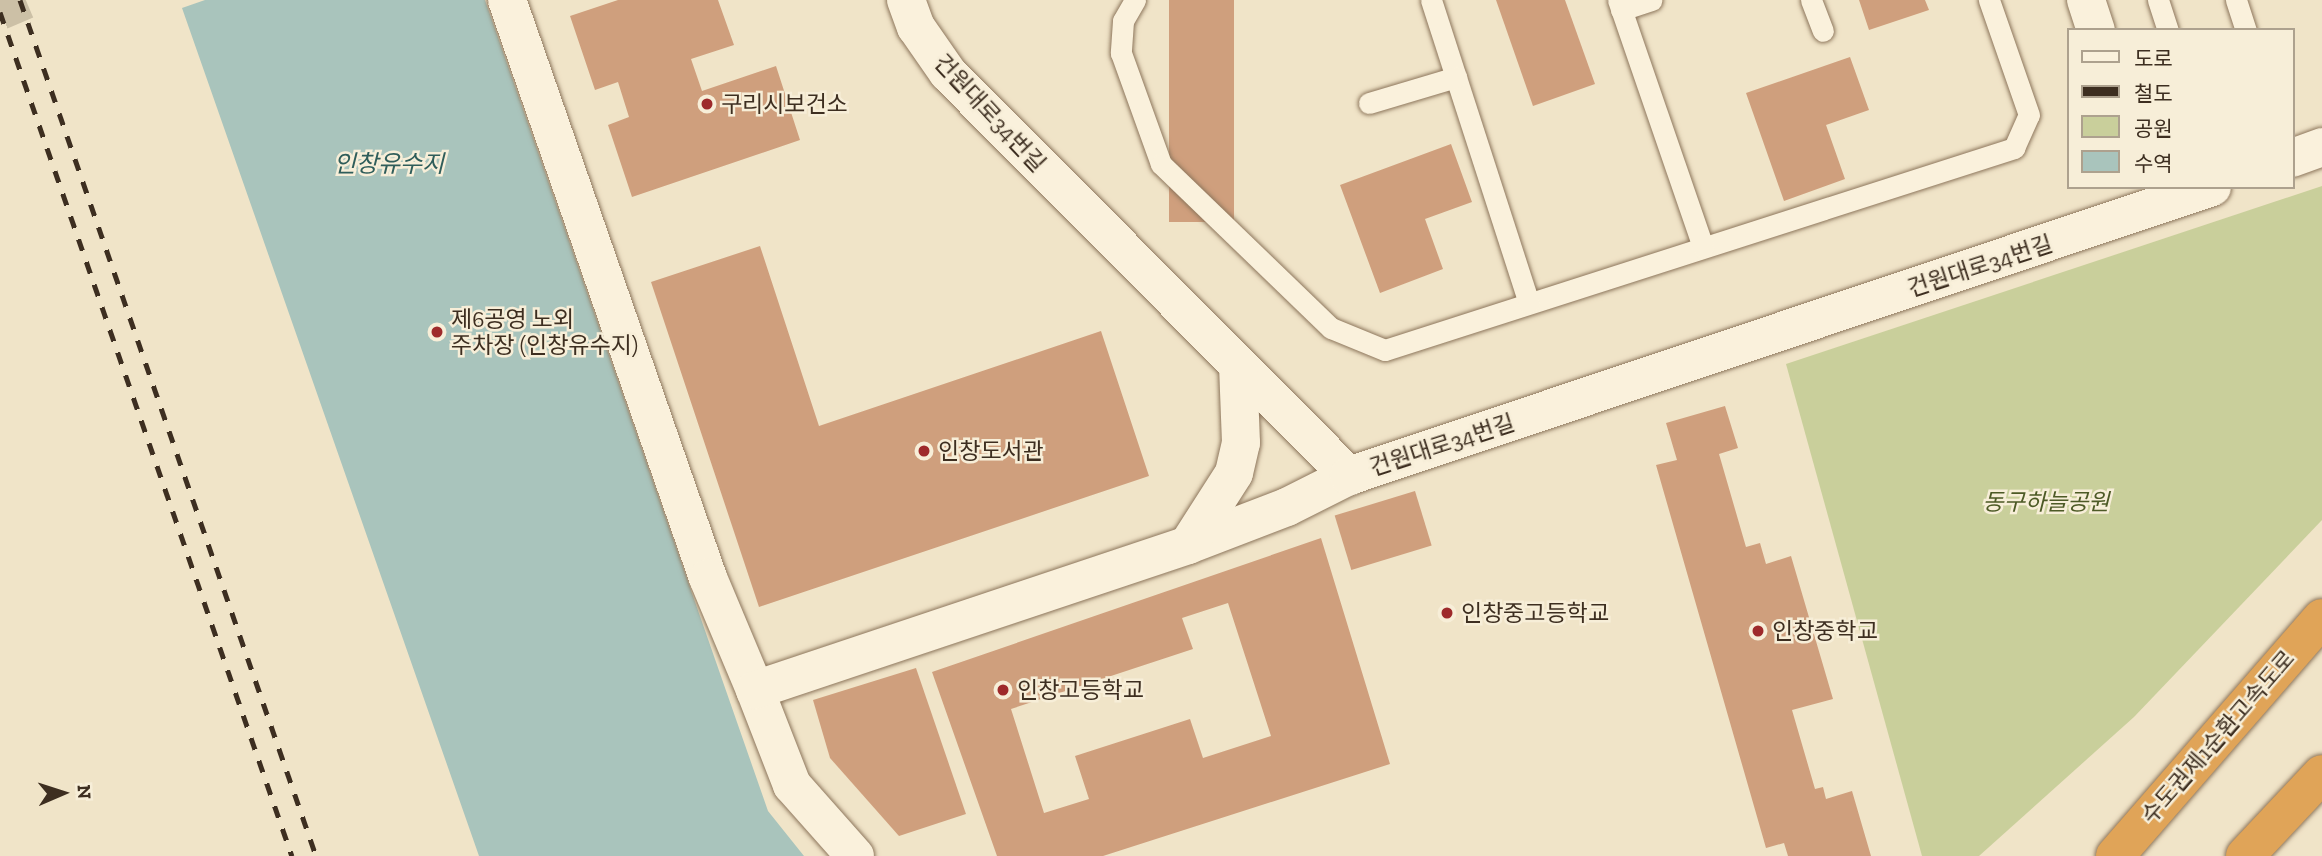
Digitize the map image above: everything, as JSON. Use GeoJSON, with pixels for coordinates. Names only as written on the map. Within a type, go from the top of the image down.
{"type":"FeatureCollection","features":[{"type":"Feature","properties":{"kind":"highway","name":"수도권제1순환고속도로"},"geometry":{"type":"LineString","coordinates":[[2124,845],[2322,618]]}},
{"type":"Feature","properties":{"kind":"highway"},"geometry":{"type":"LineString","coordinates":[[2245,856],[2322,774]]}},
{"type":"Feature","properties":{"kind":"street"},"geometry":{"type":"LineString","coordinates":[[507,0],[581,235],[708,578],[792,785],[855,856]]}},
{"type":"Feature","properties":{"kind":"street","name":"건원대로34번길"},"geometry":{"type":"LineString","coordinates":[[906,0],[916,27],[948,73],[1349,476],[2152,198],[2201,189]]}},
{"type":"Feature","properties":{"kind":"street"},"geometry":{"type":"LineString","coordinates":[[2086,0],[2095,28]]}},
{"type":"Feature","properties":{"kind":"street"},"geometry":{"type":"LineString","coordinates":[[2294,157],[2322,147]]}},
{"type":"Feature","properties":{"kind":"street"},"geometry":{"type":"LineString","coordinates":[[1188,545],[1234,473],[1242,424],[1238,366]]}},
{"type":"Feature","properties":{"kind":"street"},"geometry":{"type":"LineString","coordinates":[[755,690],[820,665],[1188,545],[1287,507],[1349,476]]}},
{"type":"Feature","properties":{"kind":"lane"},"geometry":{"type":"LineString","coordinates":[[1135,0],[1123,21],[1121,53],[1160,164],[1331,328],[1385,349],[2014,148],[2029,115],[1989,0]]}},
{"type":"Feature","properties":{"kind":"lane"},"geometry":{"type":"LineString","coordinates":[[1431,0],[1529,303]]}},
{"type":"Feature","properties":{"kind":"lane"},"geometry":{"type":"LineString","coordinates":[[1651,0],[1620,5],[1703,247]]}},
{"type":"Feature","properties":{"kind":"lane"},"geometry":{"type":"LineString","coordinates":[[1811,0],[1823,31]]}},
{"type":"Feature","properties":{"kind":"lane"},"geometry":{"type":"LineString","coordinates":[[2158,0],[2167,28]]}},
{"type":"Feature","properties":{"kind":"lane"},"geometry":{"type":"LineString","coordinates":[[2236,0],[2245,28]]}},
{"type":"Feature","properties":{"kind":"lane"},"geometry":{"type":"LineString","coordinates":[[1370,103],[1456,77]]}},
{"type":"Feature","properties":{"kind":"green space","name":"동구하늘공원"},"geometry":{"type":"Polygon","coordinates":[[[2322,186],[2322,520],[2134,717],[1979,856],[1922,856],[1786,364],[2322,186]]]}},
{"type":"Feature","properties":{"kind":"water","name":"인창유수지"},"geometry":{"type":"Polygon","coordinates":[[[205,0],[485,0],[768,811],[804,856],[479,856],[182,8],[205,0]]]}},
{"type":"Feature","properties":{"kind":"building","name":"구리시보건소"},"geometry":{"type":"Polygon","coordinates":[[[618,0],[718,0],[734,45],[691,59],[702,91],[776,66],[800,140],[632,197],[608,125],[629,117],[618,82],[595,90],[570,16],[618,0]]]}},
{"type":"Feature","properties":{"kind":"building"},"geometry":{"type":"Polygon","coordinates":[[[1169,0],[1234,0],[1234,222],[1169,222],[1169,0]]]}},
{"type":"Feature","properties":{"kind":"building"},"geometry":{"type":"Polygon","coordinates":[[[1496,0],[1565,0],[1595,84],[1533,106],[1496,0]]]}},
{"type":"Feature","properties":{"kind":"building"},"geometry":{"type":"Polygon","coordinates":[[[1859,0],[1925,0],[1929,10],[1869,30],[1859,0]]]}},
{"type":"Feature","properties":{"kind":"building"},"geometry":{"type":"Polygon","coordinates":[[[1850,57],[1869,110],[1826,125],[1845,179],[1784,201],[1746,93],[1850,57]]]}},
{"type":"Feature","properties":{"kind":"building"},"geometry":{"type":"Polygon","coordinates":[[[1451,144],[1472,202],[1425,219],[1443,269],[1380,293],[1340,185],[1451,144]]]}},
{"type":"Feature","properties":{"kind":"building","name":"인창도서관"},"geometry":{"type":"Polygon","coordinates":[[[760,246],[819,426],[1101,331],[1149,476],[759,607],[651,282],[760,246]]]}},
{"type":"Feature","properties":{"kind":"building","name":"인창중학교"},"geometry":{"type":"Polygon","coordinates":[[[1725,406],[1738,448],[1719,454],[1746,547],[1760,543],[1766,564],[1791,556],[1833,699],[1792,710],[1815,789],[1823,787],[1826,799],[1852,791],[1871,856],[1788,856],[1784,843],[1766,848],[1656,465],[1677,460],[1666,423],[1725,406]]]}},
{"type":"Feature","properties":{"kind":"building"},"geometry":{"type":"Polygon","coordinates":[[[1415,491],[1432,546],[1351,570],[1335,516],[1415,491]]]}},
{"type":"Feature","properties":{"kind":"building","name":"인창고등학교"},"geometry":{"type":"Polygon","coordinates":[[[1321,538],[1390,764],[1103,856],[997,856],[932,672],[1321,538]],[[1228,603],[1182,618],[1193,649],[1011,709],[1044,813],[1089,799],[1075,756],[1190,719],[1203,758],[1271,736],[1228,603]]]}},
{"type":"Feature","properties":{"kind":"building"},"geometry":{"type":"Polygon","coordinates":[[[916,668],[966,814],[899,836],[830,758],[813,700],[916,668]]]}},
{"type":"Feature","properties":{"kind":"tunnel"},"geometry":{"type":"LineString","coordinates":[[0,11],[26,0]]}},
{"type":"Feature","properties":{"kind":"railway"},"geometry":{"type":"LineString","coordinates":[[20,0],[316,856]]}},
{"type":"Feature","properties":{"kind":"railway"},"geometry":{"type":"LineString","coordinates":[[0,12],[292,856]]}},
{"type":"Feature","properties":{"kind":"place","name":"구리시보건소"},"geometry":{"type":"Point","coordinates":[707,104]}},
{"type":"Feature","properties":{"kind":"place","name":"제6공영 노외 주차장 (인창유수지)"},"geometry":{"type":"Point","coordinates":[437,332]}},
{"type":"Feature","properties":{"kind":"place","name":"인창도서관"},"geometry":{"type":"Point","coordinates":[924,451]}},
{"type":"Feature","properties":{"kind":"place","name":"인창중고등학교"},"geometry":{"type":"Point","coordinates":[1447,613]}},
{"type":"Feature","properties":{"kind":"place","name":"인창중학교"},"geometry":{"type":"Point","coordinates":[1758,631]}},
{"type":"Feature","properties":{"kind":"place","name":"인창고등학교"},"geometry":{"type":"Point","coordinates":[1003,690]}}]}
